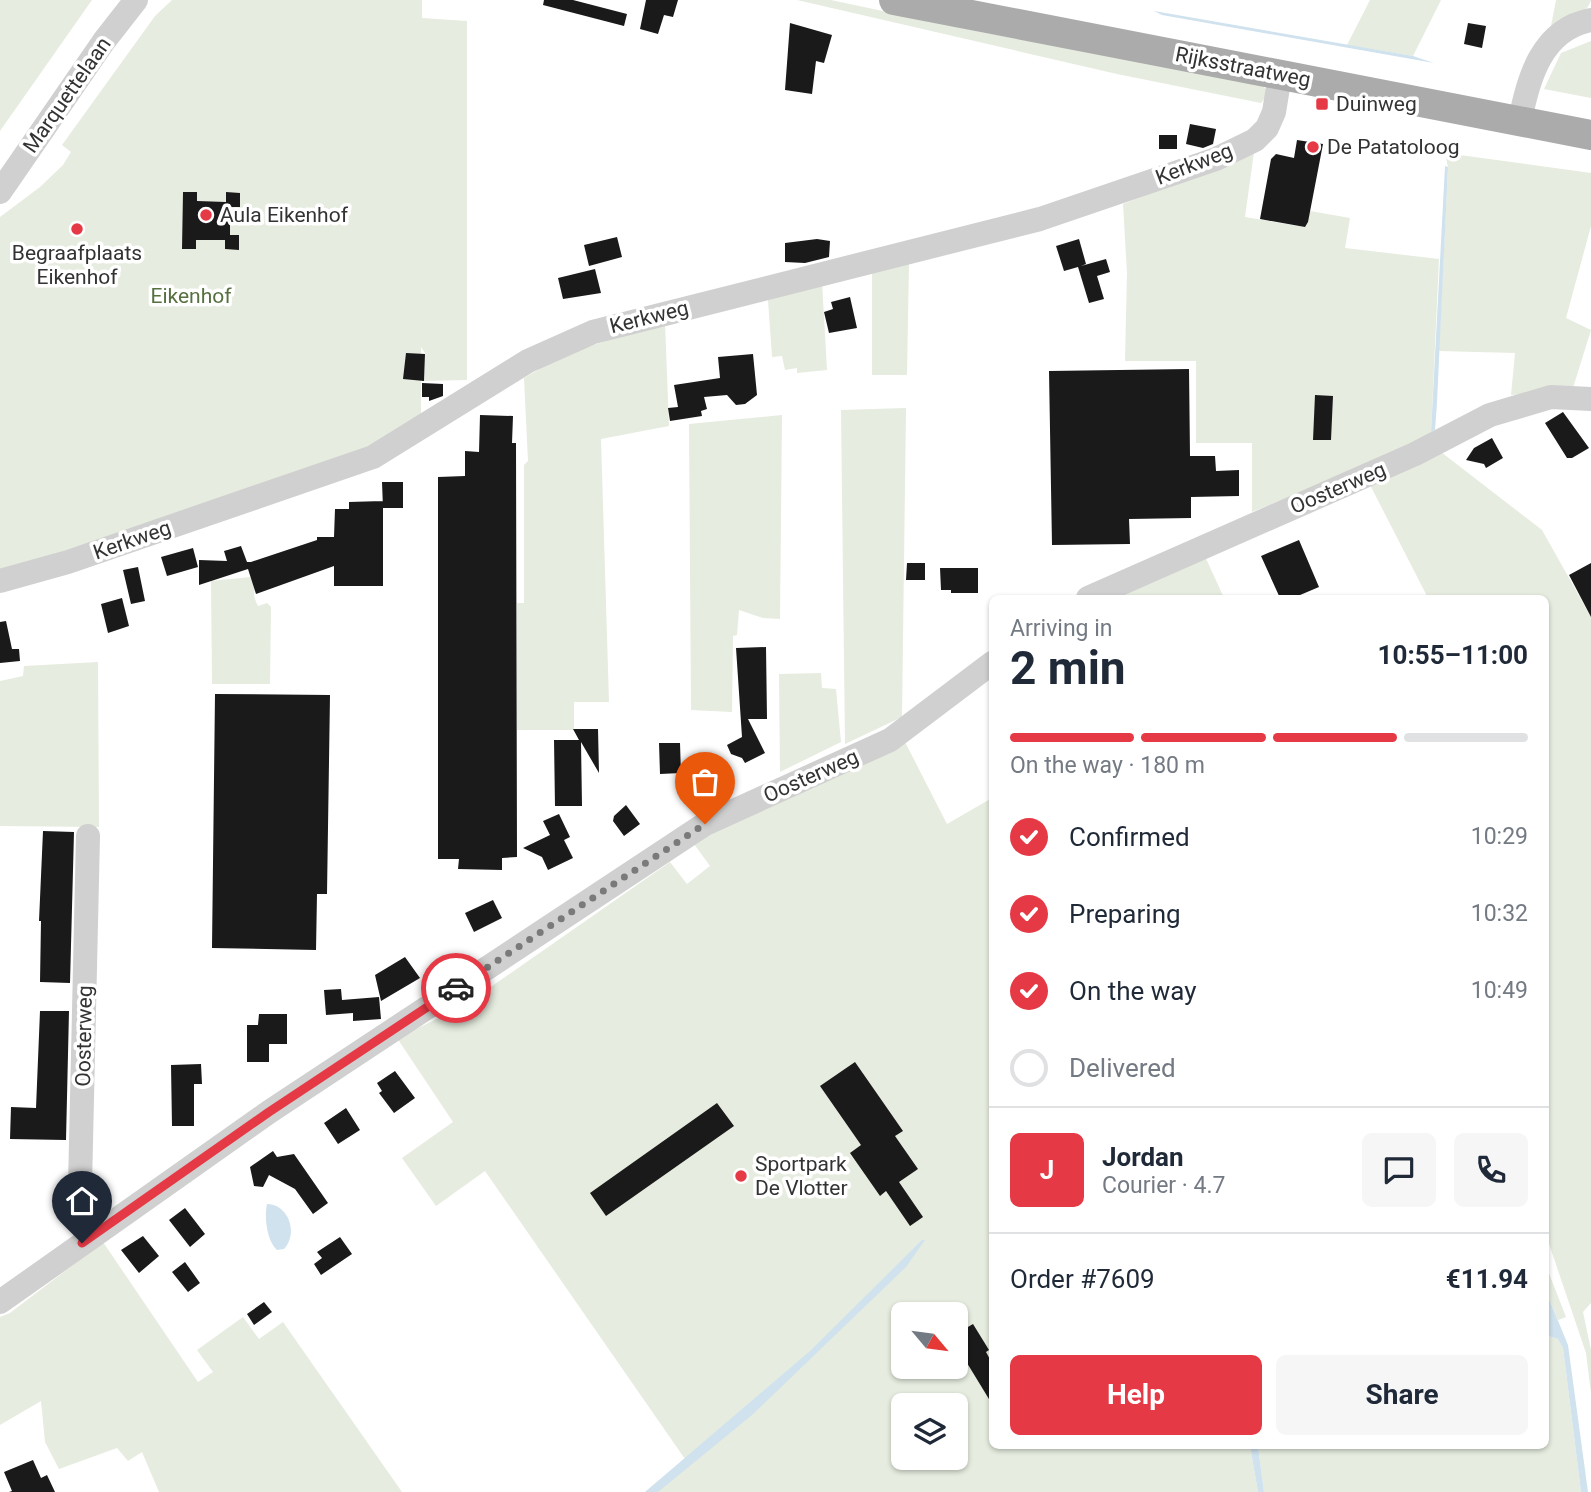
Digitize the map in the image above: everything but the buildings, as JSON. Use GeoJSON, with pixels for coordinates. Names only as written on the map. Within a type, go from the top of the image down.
{"type":"FeatureCollection","features":[{"type":"Feature","properties":{"kind":"main road","name":"Rijksstraatweg"},"geometry":{"type":"LineString","coordinates":[[894,0],[1591,135]]}},
{"type":"Feature","properties":{"kind":"street","name":"Marquettelaan"},"geometry":{"type":"LineString","coordinates":[[0,192],[104,41],[136,0]]}},
{"type":"Feature","properties":{"kind":"street"},"geometry":{"type":"LineString","coordinates":[[1520,121],[1529,81],[1544,50],[1574,23],[1591,20]]}},
{"type":"Feature","properties":{"kind":"street","name":"Kerkweg"},"geometry":{"type":"LineString","coordinates":[[0,581],[68,562],[373,457],[528,362],[593,331],[1040,219],[1216,159],[1255,140],[1267,128],[1275,112],[1280,75]]}},
{"type":"Feature","properties":{"kind":"street","name":"Oosterweg"},"geometry":{"type":"LineString","coordinates":[[1095,595],[1415,454],[1490,415],[1551,397],[1591,399]]}},
{"type":"Feature","properties":{"kind":"street","name":"Oosterweg"},"geometry":{"type":"LineString","coordinates":[[0,1301],[269,1112],[705,824],[890,740],[989,665]]}},
{"type":"Feature","properties":{"kind":"street","name":"Oosterweg"},"geometry":{"type":"LineString","coordinates":[[88,836],[80,1195],[81,1203],[101,1230]]}},
{"type":"Feature","properties":{"kind":"green space"},"geometry":{"type":"Polygon","coordinates":[[[0,0],[92,0],[0,131],[0,0]]]}},
{"type":"Feature","properties":{"kind":"green space","name":"Eikenhof"},"geometry":{"type":"Polygon","coordinates":[[[172,0],[422,0],[422,18],[467,21],[467,380],[424,381],[425,353],[421,347],[421,419],[380,443],[204,509],[0,570],[0,217],[40,187],[63,165],[71,152],[62,145],[155,16],[172,0]]]}},
{"type":"Feature","properties":{"kind":"green space"},"geometry":{"type":"Polygon","coordinates":[[[797,0],[831,0],[981,32],[1259,83],[1266,89],[1267,95],[1261,103],[1117,74],[797,0]]]}},
{"type":"Feature","properties":{"kind":"green space"},"geometry":{"type":"Polygon","coordinates":[[[1370,0],[1441,0],[1413,56],[1347,45],[1370,0]]]}},
{"type":"Feature","properties":{"kind":"green space"},"geometry":{"type":"Polygon","coordinates":[[[1556,0],[1591,0],[1589,6],[1580,14],[1551,26],[1556,0]]]}},
{"type":"Feature","properties":{"kind":"green space"},"geometry":{"type":"Polygon","coordinates":[[[1591,41],[1591,98],[1544,89],[1561,53],[1591,41]]]}},
{"type":"Feature","properties":{"kind":"green space"},"geometry":{"type":"Polygon","coordinates":[[[1254,152],[1245,217],[1305,227],[1310,211],[1350,218],[1345,248],[1439,259],[1431,432],[1416,444],[1252,512],[1252,443],[1196,443],[1196,361],[1125,361],[1127,273],[1123,204],[1254,152]]]}},
{"type":"Feature","properties":{"kind":"green space"},"geometry":{"type":"Polygon","coordinates":[[[1445,153],[1591,173],[1591,226],[1566,318],[1591,330],[1572,391],[1511,395],[1515,353],[1439,351],[1448,167],[1445,153]]]}},
{"type":"Feature","properties":{"kind":"green space"},"geometry":{"type":"Polygon","coordinates":[[[909,263],[907,375],[872,375],[872,272],[909,263]]]}},
{"type":"Feature","properties":{"kind":"green space"},"geometry":{"type":"Polygon","coordinates":[[[822,282],[827,370],[797,373],[797,368],[785,370],[782,356],[772,357],[768,300],[822,282]]]}},
{"type":"Feature","properties":{"kind":"green space"},"geometry":{"type":"Polygon","coordinates":[[[665,323],[669,426],[601,439],[609,702],[574,702],[574,730],[517,730],[517,603],[524,603],[524,465],[528,461],[524,378],[567,353],[665,323]]]}},
{"type":"Feature","properties":{"kind":"green space"},"geometry":{"type":"Polygon","coordinates":[[[906,408],[902,717],[845,744],[841,410],[906,408]]]}},
{"type":"Feature","properties":{"kind":"green space"},"geometry":{"type":"Polygon","coordinates":[[[782,415],[780,619],[763,618],[739,610],[737,635],[733,636],[732,712],[691,710],[689,424],[782,415]]]}},
{"type":"Feature","properties":{"kind":"green space"},"geometry":{"type":"Polygon","coordinates":[[[1441,452],[1542,530],[1591,617],[1591,1303],[1583,1312],[1591,1350],[1591,1393],[1586,1353],[1549,1244],[1549,595],[1426,595],[1367,479],[1441,452]]]}},
{"type":"Feature","properties":{"kind":"green space"},"geometry":{"type":"Polygon","coordinates":[[[1204,554],[1223,595],[1116,595],[1204,554]]]}},
{"type":"Feature","properties":{"kind":"green space"},"geometry":{"type":"Polygon","coordinates":[[[262,576],[254,594],[258,606],[267,603],[271,607],[270,684],[212,684],[211,581],[262,576]]]}},
{"type":"Feature","properties":{"kind":"green space"},"geometry":{"type":"Polygon","coordinates":[[[98,662],[99,827],[0,826],[0,681],[23,676],[24,666],[98,662]]]}},
{"type":"Feature","properties":{"kind":"green space"},"geometry":{"type":"Polygon","coordinates":[[[821,673],[822,688],[836,689],[841,742],[780,772],[779,674],[821,673]]]}},
{"type":"Feature","properties":{"kind":"green space","name":"Sportpark De Vlotter"},"geometry":{"type":"Polygon","coordinates":[[[905,742],[947,824],[989,800],[989,1449],[1251,1449],[1258,1492],[645,1492],[685,1459],[485,1171],[436,1206],[402,1158],[453,1122],[397,1038],[462,1007],[670,862],[687,884],[710,866],[694,844],[718,826],[905,742]]]}},
{"type":"Feature","properties":{"kind":"green space"},"geometry":{"type":"Polygon","coordinates":[[[103,1242],[198,1382],[213,1372],[197,1350],[243,1317],[259,1339],[283,1322],[402,1492],[159,1492],[142,1452],[128,1461],[117,1448],[59,1469],[45,1442],[41,1401],[0,1425],[0,1317],[10,1313],[103,1242]]]}},
{"type":"Feature","properties":{"kind":"green space"},"geometry":{"type":"Polygon","coordinates":[[[1549,1273],[1566,1317],[1558,1320],[1549,1299],[1549,1273]]]}},
{"type":"Feature","properties":{"kind":"green space"},"geometry":{"type":"Polygon","coordinates":[[[1549,1336],[1558,1339],[1563,1348],[1581,1492],[1264,1492],[1258,1449],[1549,1449],[1549,1336]]]}},
{"type":"Feature","properties":{"kind":"water"},"geometry":{"type":"Polygon","coordinates":[[[1154,11],[1413,56],[1434,63],[1162,15],[1154,11]]]}},
{"type":"Feature","properties":{"kind":"water"},"geometry":{"type":"Polygon","coordinates":[[[1445,166],[1448,167],[1437,403],[1435,430],[1431,432],[1445,166]]]}},
{"type":"Feature","properties":{"kind":"water"},"geometry":{"type":"Polygon","coordinates":[[[267,1204],[281,1209],[289,1221],[290,1236],[284,1249],[277,1250],[271,1241],[266,1222],[267,1204]]]}},
{"type":"Feature","properties":{"kind":"water"},"geometry":{"type":"Polygon","coordinates":[[[925,1240],[906,1267],[752,1415],[658,1492],[645,1492],[810,1351],[925,1240]]]}},
{"type":"Feature","properties":{"kind":"water"},"geometry":{"type":"Polygon","coordinates":[[[1549,1299],[1568,1345],[1588,1492],[1581,1492],[1563,1348],[1558,1339],[1549,1336],[1549,1299]]]}},
{"type":"Feature","properties":{"kind":"water"},"geometry":{"type":"Polygon","coordinates":[[[1251,1449],[1258,1449],[1264,1492],[1258,1492],[1251,1449]]]}},
{"type":"Feature","properties":{"kind":"way so far"},"geometry":{"type":"LineString","coordinates":[[456,988],[705,824]]}},
{"type":"Feature","properties":{"kind":"place","name":"Duinweg"},"geometry":{"type":"Point","coordinates":[1322,104]}},
{"type":"Feature","properties":{"kind":"place","name":"De Patatoloog"},"geometry":{"type":"Point","coordinates":[1313,147]}},
{"type":"Feature","properties":{"kind":"place","name":"Aula Eikenhof"},"geometry":{"type":"Point","coordinates":[206,215]}},
{"type":"Feature","properties":{"kind":"place","name":"Begraafplaats Eikenhof"},"geometry":{"type":"Point","coordinates":[77,229]}},
{"type":"Feature","properties":{"kind":"place","name":"Sportpark De Vlotter"},"geometry":{"type":"Point","coordinates":[741,1176]}},
{"type":"Feature","properties":{"kind":"route"},"geometry":{"type":"LineString","coordinates":[[82,1243],[269,1112],[456,988]]}}]}
